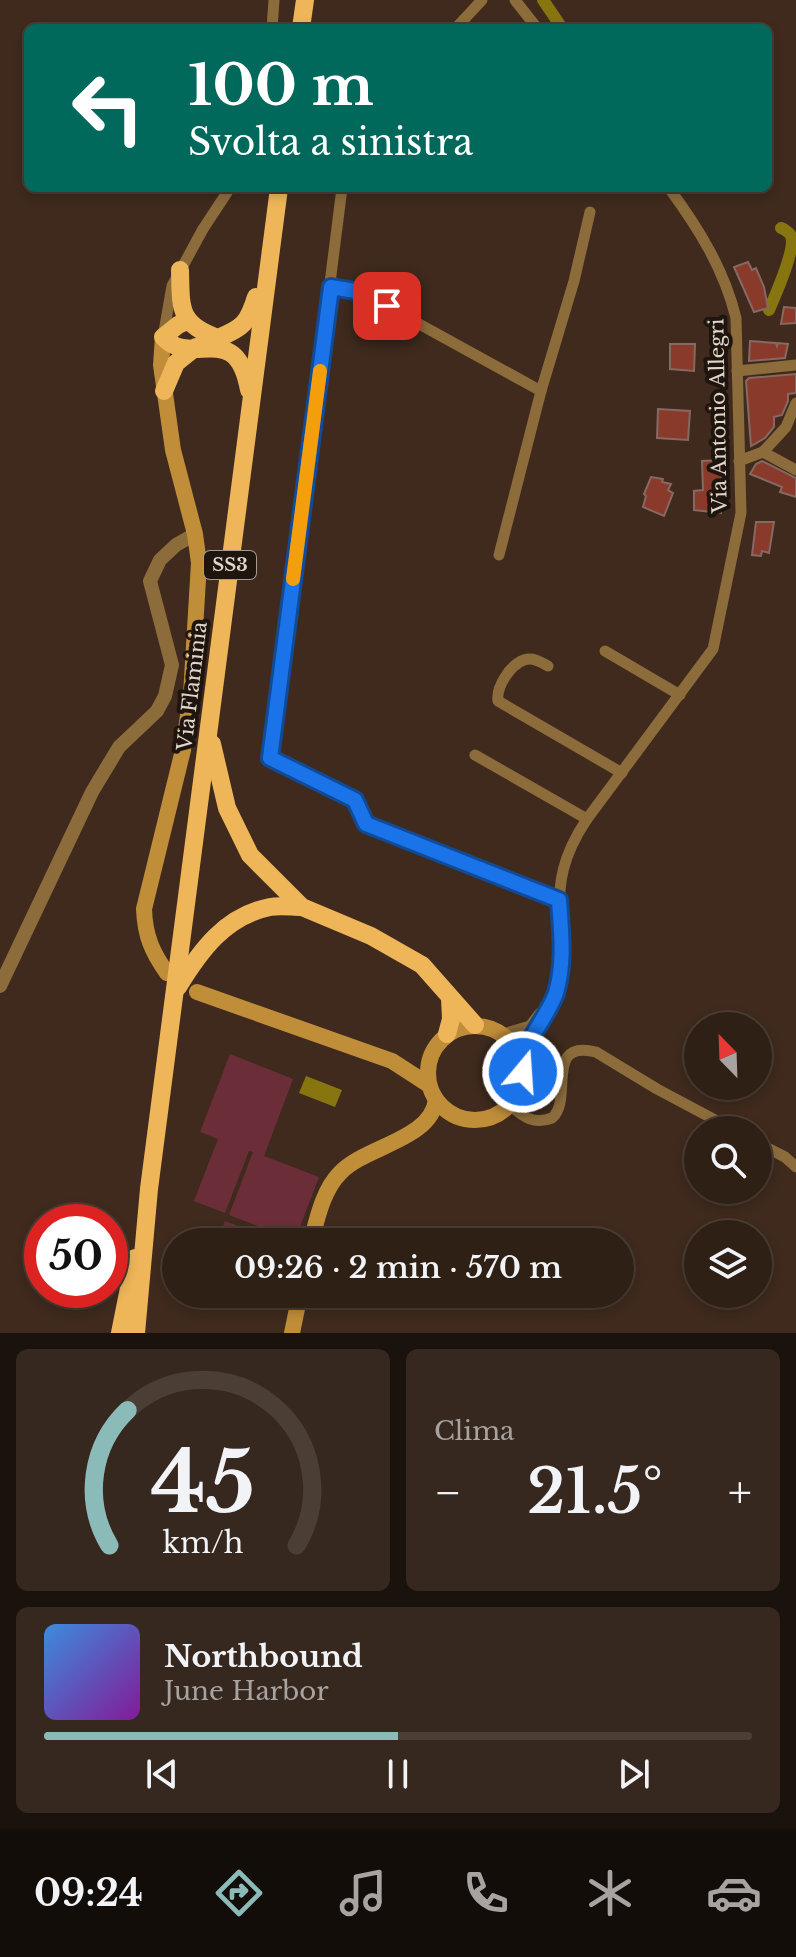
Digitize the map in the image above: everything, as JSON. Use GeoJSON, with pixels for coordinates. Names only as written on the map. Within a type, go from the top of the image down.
{"type":"FeatureCollection","features":[{"type":"Feature","properties":{"kind":"highway"},"geometry":{"type":"LineString","coordinates":[[302,24],[305,0]]}},
{"type":"Feature","properties":{"kind":"highway","name":"Via Flaminia"},"geometry":{"type":"LineString","coordinates":[[149,1189],[278,192]]}},
{"type":"Feature","properties":{"kind":"highway"},"geometry":{"type":"LineString","coordinates":[[180,270],[181,301],[187,321],[218,338],[237,331],[249,319],[268,269]]}},
{"type":"Feature","properties":{"kind":"highway"},"geometry":{"type":"LineString","coordinates":[[187,321],[163,337],[170,344],[182,348],[223,348],[245,370],[251,401]]}},
{"type":"Feature","properties":{"kind":"highway"},"geometry":{"type":"LineString","coordinates":[[164,391],[176,363],[196,347]]}},
{"type":"Feature","properties":{"kind":"highway"},"geometry":{"type":"LineString","coordinates":[[209,730],[227,808],[250,855],[302,907],[402,951],[433,975],[475,1025]]}},
{"type":"Feature","properties":{"kind":"highway"},"geometry":{"type":"LineString","coordinates":[[174,993],[197,956],[214,936],[238,919],[270,907],[302,907]]}},
{"type":"Feature","properties":{"kind":"highway"},"geometry":{"type":"LineString","coordinates":[[447,1034],[451,1019],[450,998]]}},
{"type":"Feature","properties":{"kind":"highway","name":"SS3"},"geometry":{"type":"LineString","coordinates":[[120,1333],[149,1189]]}},
{"type":"Feature","properties":{"kind":"highway","name":"SS3"},"geometry":{"type":"LineString","coordinates":[[136,1333],[149,1189]]}},
{"type":"Feature","properties":{"kind":"main road"},"geometry":{"type":"LineString","coordinates":[[163,337],[161,365],[173,450],[195,534],[199,563],[191,695],[174,790],[144,909],[145,933],[167,973]]}},
{"type":"Feature","properties":{"kind":"main road"},"geometry":{"type":"LineString","coordinates":[[197,992],[392,1061],[419,1061],[432,1052],[447,1034],[457,1029],[475,1025],[490,1027],[503,1034],[516,1048],[522,1064],[522,1082],[510,1105],[489,1118],[458,1117],[424,1123]]}},
{"type":"Feature","properties":{"kind":"main road"},"geometry":{"type":"LineString","coordinates":[[315,1228],[336,1176],[359,1157],[409,1134],[433,1112],[427,1069],[432,1052]]}},
{"type":"Feature","properties":{"kind":"main road"},"geometry":{"type":"LineString","coordinates":[[392,1061],[458,1117]]}},
{"type":"Feature","properties":{"kind":"main road"},"geometry":{"type":"LineString","coordinates":[[292,1333],[297,1308]]}},
{"type":"Feature","properties":{"kind":"street"},"geometry":{"type":"LineString","coordinates":[[272,24],[274,0]]}},
{"type":"Feature","properties":{"kind":"street"},"geometry":{"type":"LineString","coordinates":[[460,24],[482,0]]}},
{"type":"Feature","properties":{"kind":"street"},"geometry":{"type":"LineString","coordinates":[[515,0],[534,24]]}},
{"type":"Feature","properties":{"kind":"street"},"geometry":{"type":"LineString","coordinates":[[163,337],[172,286],[228,192]]}},
{"type":"Feature","properties":{"kind":"street"},"geometry":{"type":"LineString","coordinates":[[342,192],[270,758],[355,800],[366,824],[559,900]]}},
{"type":"Feature","properties":{"kind":"street","name":"Via Antonio Allegri"},"geometry":{"type":"LineString","coordinates":[[560,973],[559,900],[569,849],[587,819],[713,649],[741,513],[736,318],[728,287],[706,245],[672,192]]}},
{"type":"Feature","properties":{"kind":"street"},"geometry":{"type":"LineString","coordinates":[[499,555],[590,212]]}},
{"type":"Feature","properties":{"kind":"street"},"geometry":{"type":"LineString","coordinates":[[331,287],[361,292],[541,391]]}},
{"type":"Feature","properties":{"kind":"street"},"geometry":{"type":"LineString","coordinates":[[737,371],[796,365]]}},
{"type":"Feature","properties":{"kind":"street"},"geometry":{"type":"LineString","coordinates":[[739,461],[763,452],[786,427],[796,403]]}},
{"type":"Feature","properties":{"kind":"street"},"geometry":{"type":"LineString","coordinates":[[763,452],[796,470]]}},
{"type":"Feature","properties":{"kind":"street"},"geometry":{"type":"LineString","coordinates":[[0,986],[92,792],[119,747],[157,711],[165,696],[172,665],[150,581],[160,560],[176,545],[195,534]]}},
{"type":"Feature","properties":{"kind":"street"},"geometry":{"type":"LineString","coordinates":[[605,651],[680,695]]}},
{"type":"Feature","properties":{"kind":"street"},"geometry":{"type":"LineString","coordinates":[[548,666],[535,659],[523,660],[513,668],[498,690],[498,701],[504,708],[622,773]]}},
{"type":"Feature","properties":{"kind":"street"},"geometry":{"type":"LineString","coordinates":[[475,755],[587,819]]}},
{"type":"Feature","properties":{"kind":"street"},"geometry":{"type":"LineString","coordinates":[[503,1034],[530,1026],[545,1006],[560,973]]}},
{"type":"Feature","properties":{"kind":"street"},"geometry":{"type":"LineString","coordinates":[[522,1064],[525,1051],[551,1005],[560,973]]}},
{"type":"Feature","properties":{"kind":"street"},"geometry":{"type":"LineString","coordinates":[[510,1105],[529,1119],[552,1118],[562,1106],[561,1079],[566,1060],[571,1054],[586,1049],[708,1116]]}},
{"type":"Feature","properties":{"kind":"street"},"geometry":{"type":"LineString","coordinates":[[772,1150],[796,1167]]}},
{"type":"Feature","properties":{"kind":"shaded area"},"geometry":{"type":"Polygon","coordinates":[[[230,1054],[293,1079],[264,1156],[319,1177],[300,1228],[263,1228],[229,1215],[253,1152],[249,1151],[225,1213],[194,1201],[218,1139],[200,1132],[230,1054]]]}},
{"type":"Feature","properties":{"kind":"shaded area"},"geometry":{"type":"Polygon","coordinates":[[[306,1076],[342,1090],[335,1107],[299,1093],[306,1076]]]}},
{"type":"Feature","properties":{"kind":"shaded area"},"geometry":{"type":"Polygon","coordinates":[[[225,1221],[243,1228],[222,1228],[225,1221]]]}},
{"type":"Feature","properties":{"kind":"building"},"geometry":{"type":"Polygon","coordinates":[[[748,262],[752,270],[756,268],[768,308],[754,312],[734,267],[748,262]]]}},
{"type":"Feature","properties":{"kind":"building"},"geometry":{"type":"Polygon","coordinates":[[[784,307],[796,308],[796,323],[781,324],[784,307]]]}},
{"type":"Feature","properties":{"kind":"building"},"geometry":{"type":"Polygon","coordinates":[[[750,341],[776,343],[777,346],[778,343],[788,344],[785,358],[749,361],[750,341]]]}},
{"type":"Feature","properties":{"kind":"building"},"geometry":{"type":"Polygon","coordinates":[[[670,344],[695,344],[694,371],[670,369],[670,344]]]}},
{"type":"Feature","properties":{"kind":"building"},"geometry":{"type":"Polygon","coordinates":[[[796,374],[796,393],[788,394],[782,415],[774,417],[774,427],[765,438],[751,446],[746,381],[749,378],[796,374]]]}},
{"type":"Feature","properties":{"kind":"building"},"geometry":{"type":"Polygon","coordinates":[[[658,409],[690,411],[688,440],[657,438],[658,409]]]}},
{"type":"Feature","properties":{"kind":"building"},"geometry":{"type":"Polygon","coordinates":[[[722,460],[721,513],[694,510],[694,491],[703,490],[702,461],[722,460]]]}},
{"type":"Feature","properties":{"kind":"building"},"geometry":{"type":"Polygon","coordinates":[[[762,461],[796,478],[796,497],[780,492],[782,487],[750,474],[762,461]]]}},
{"type":"Feature","properties":{"kind":"building"},"geometry":{"type":"Polygon","coordinates":[[[651,477],[671,484],[668,490],[673,493],[664,516],[643,507],[651,477]]]}},
{"type":"Feature","properties":{"kind":"building"},"geometry":{"type":"Polygon","coordinates":[[[756,522],[774,522],[769,553],[762,551],[761,556],[752,555],[756,522]]]}},
{"type":"Feature","properties":{"kind":"waterway"},"geometry":{"type":"LineString","coordinates":[[543,0],[559,24]]}},
{"type":"Feature","properties":{"kind":"waterway"},"geometry":{"type":"LineString","coordinates":[[769,310],[791,251],[791,236],[781,228]]}},
{"type":"Feature","properties":{"kind":"slow traffic"},"geometry":{"type":"LineString","coordinates":[[293,579],[320,371]]}},
{"type":"Feature","properties":{"kind":"route"},"geometry":{"type":"LineString","coordinates":[[387,306],[361,292],[331,287],[270,758],[355,800],[366,824],[559,900],[562,961],[557,989],[525,1051],[523,1072]]}}]}
